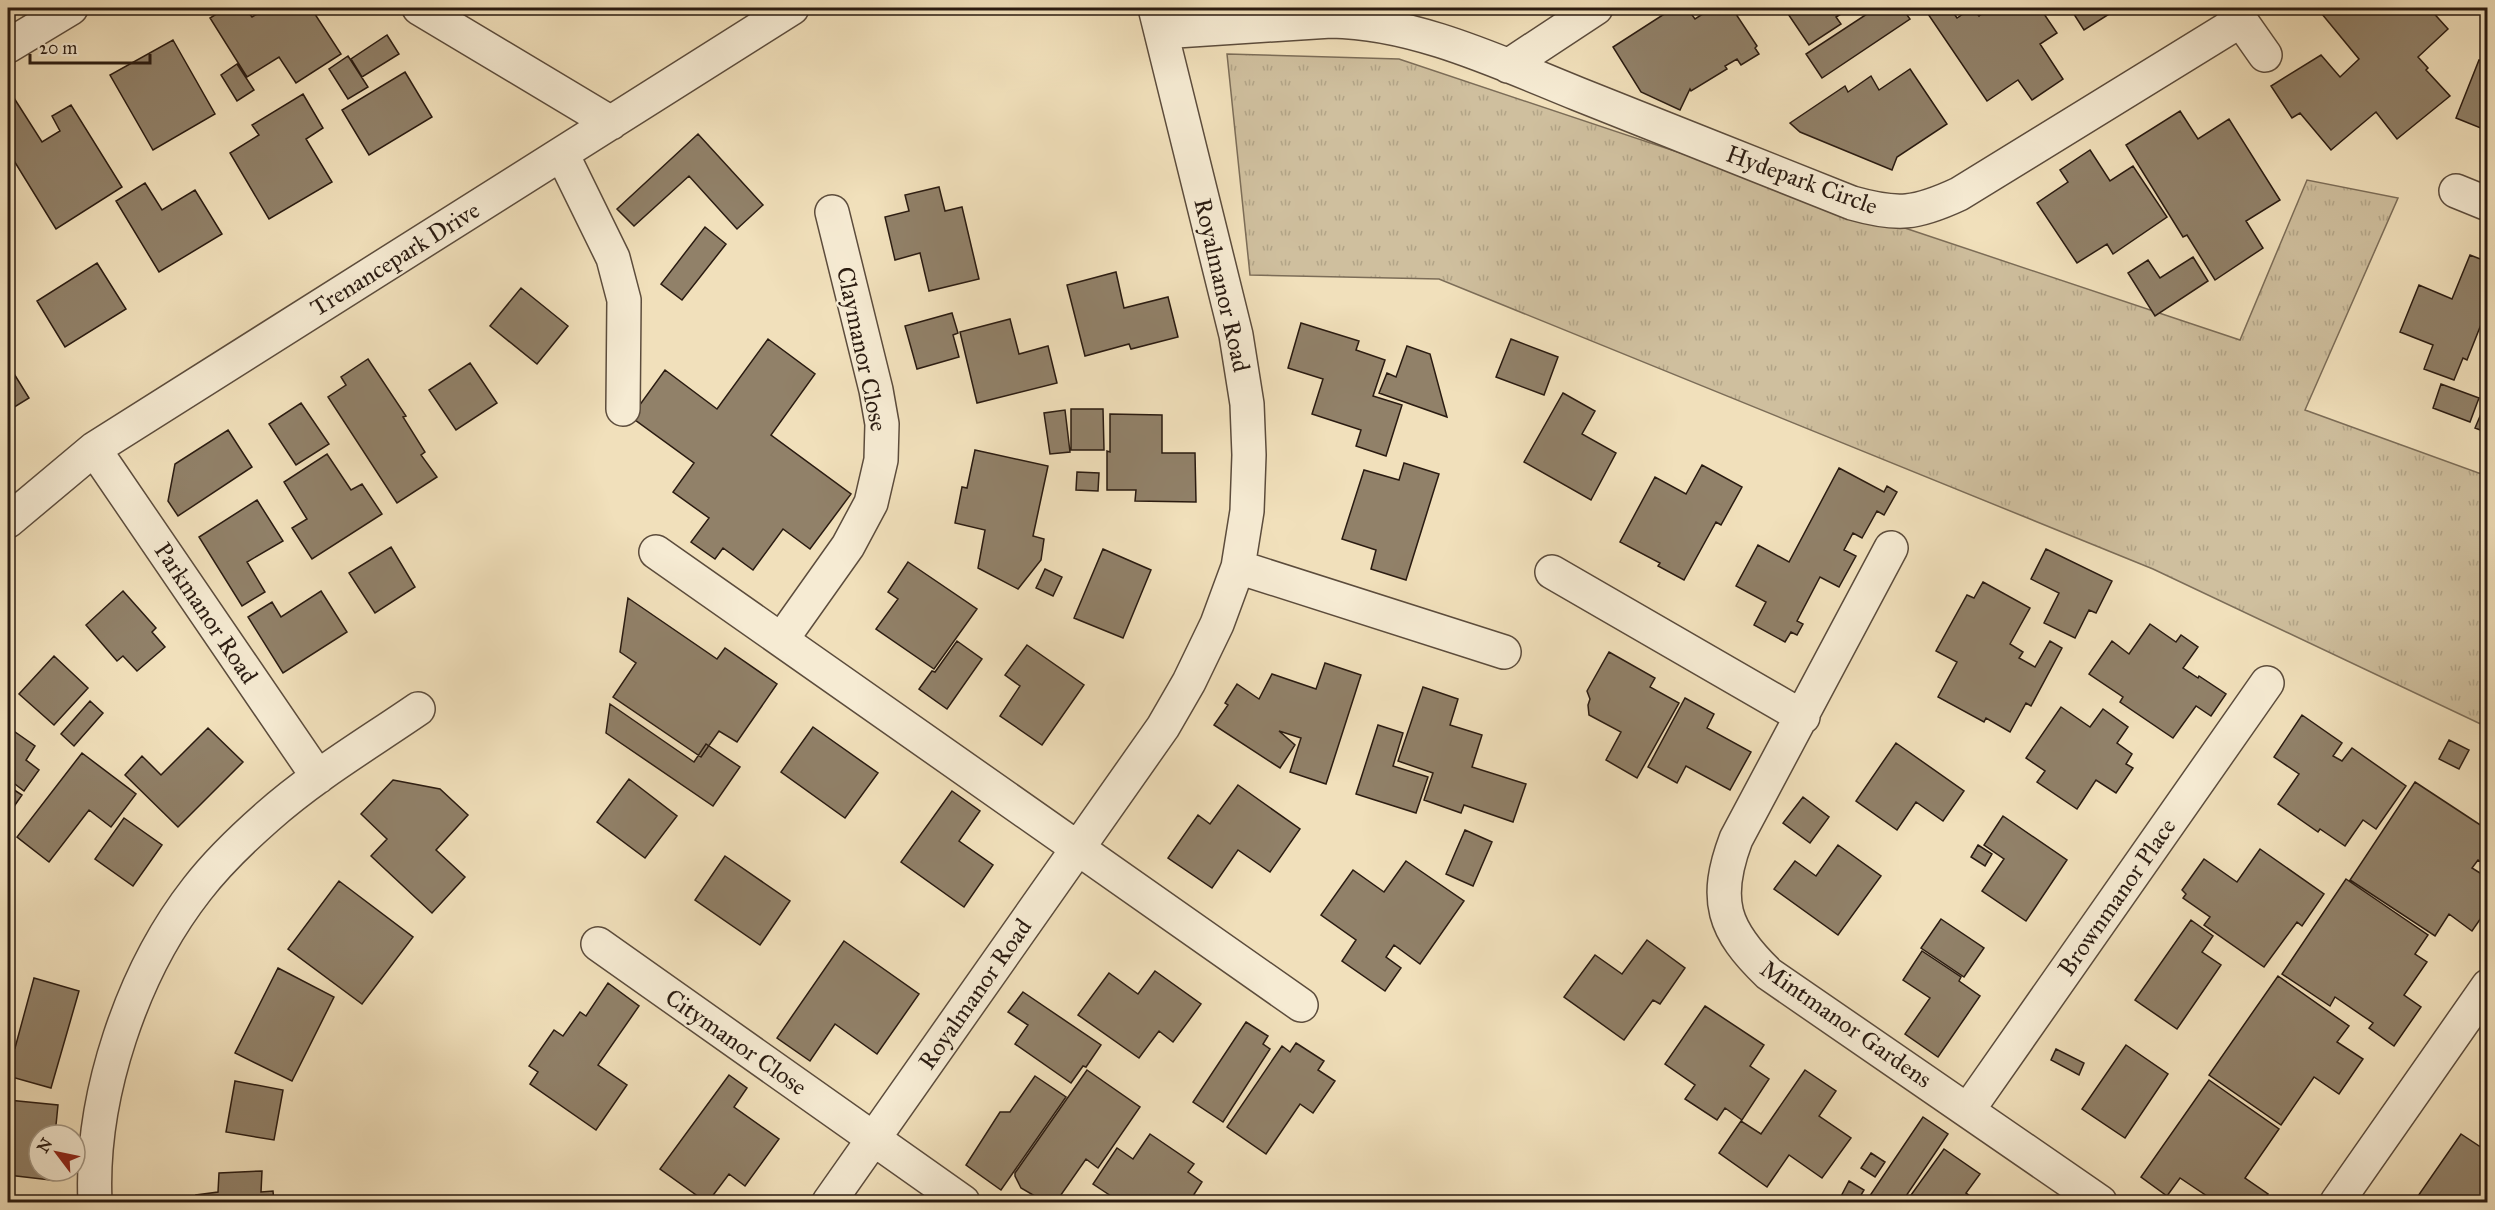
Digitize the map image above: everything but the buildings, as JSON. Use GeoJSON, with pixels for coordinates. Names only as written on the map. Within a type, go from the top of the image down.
{"type":"FeatureCollection","features":[{"type":"Feature","properties":{"kind":"street"},"geometry":{"type":"LineString","coordinates":[[8,46],[71,8]]}},
{"type":"Feature","properties":{"kind":"street"},"geometry":{"type":"LineString","coordinates":[[420,8],[611,123]]}},
{"type":"Feature","properties":{"kind":"street","name":"Trenancepark Drive"},"geometry":{"type":"LineString","coordinates":[[8,521],[94,449],[792,8]]}},
{"type":"Feature","properties":{"kind":"street"},"geometry":{"type":"LineString","coordinates":[[1508,66],[1596,8]]}},
{"type":"Feature","properties":{"kind":"street","name":"Hydepark Circle"},"geometry":{"type":"LineString","coordinates":[[1158,20],[1358,21],[1420,35],[1508,66],[1852,203],[1883,212],[1929,208],[1959,194],[2236,14],[2265,55]]}},
{"type":"Feature","properties":{"kind":"street","name":"Royalmanor Road"},"geometry":{"type":"LineString","coordinates":[[829,1203],[1163,727],[1189,682],[1217,624],[1238,567],[1247,511],[1249,456],[1247,404],[1227,297],[1158,20]]}},
{"type":"Feature","properties":{"kind":"street"},"geometry":{"type":"LineString","coordinates":[[562,154],[613,258],[624,300],[623,409]]}},
{"type":"Feature","properties":{"kind":"street"},"geometry":{"type":"LineString","coordinates":[[2456,191],[2487,204]]}},
{"type":"Feature","properties":{"kind":"street","name":"Claymanor Close"},"geometry":{"type":"LineString","coordinates":[[782,639],[848,546],[871,503],[882,460],[882,424],[876,390],[831,212]]}},
{"type":"Feature","properties":{"kind":"street","name":"Parkmanor Road"},"geometry":{"type":"LineString","coordinates":[[94,449],[318,777]]}},
{"type":"Feature","properties":{"kind":"street","name":"Mintmanor Gardens"},"geometry":{"type":"LineString","coordinates":[[1891,548],[1736,839],[1727,862],[1724,886],[1725,908],[1731,927],[1746,952],[1769,974],[2100,1203]]}},
{"type":"Feature","properties":{"kind":"street"},"geometry":{"type":"LineString","coordinates":[[656,552],[1301,1005]]}},
{"type":"Feature","properties":{"kind":"street"},"geometry":{"type":"LineString","coordinates":[[1238,567],[1504,652]]}},
{"type":"Feature","properties":{"kind":"street"},"geometry":{"type":"LineString","coordinates":[[1552,572],[1803,717]]}},
{"type":"Feature","properties":{"kind":"street","name":"Brownmanor Place"},"geometry":{"type":"LineString","coordinates":[[1968,1110],[2267,683]]}},
{"type":"Feature","properties":{"kind":"street"},"geometry":{"type":"LineString","coordinates":[[96,1203],[94,1174],[100,1115],[126,1019],[144,977],[196,889],[267,817],[318,777],[418,709]]}},
{"type":"Feature","properties":{"kind":"street","name":"Citymanor Close"},"geometry":{"type":"LineString","coordinates":[[598,944],[873,1139]]}},
{"type":"Feature","properties":{"kind":"street"},"geometry":{"type":"LineString","coordinates":[[2337,1203],[2487,986]]}},
{"type":"Feature","properties":{"kind":"street"},"geometry":{"type":"LineString","coordinates":[[873,1139],[963,1203]]}},
{"type":"Feature","properties":{"kind":"green space"},"geometry":{"type":"Polygon","coordinates":[[[1227,54],[1399,59],[2240,340],[2307,180],[2398,198],[2305,410],[2487,476],[2487,727],[2153,569],[1439,279],[1250,275],[1227,54]]]}}]}
